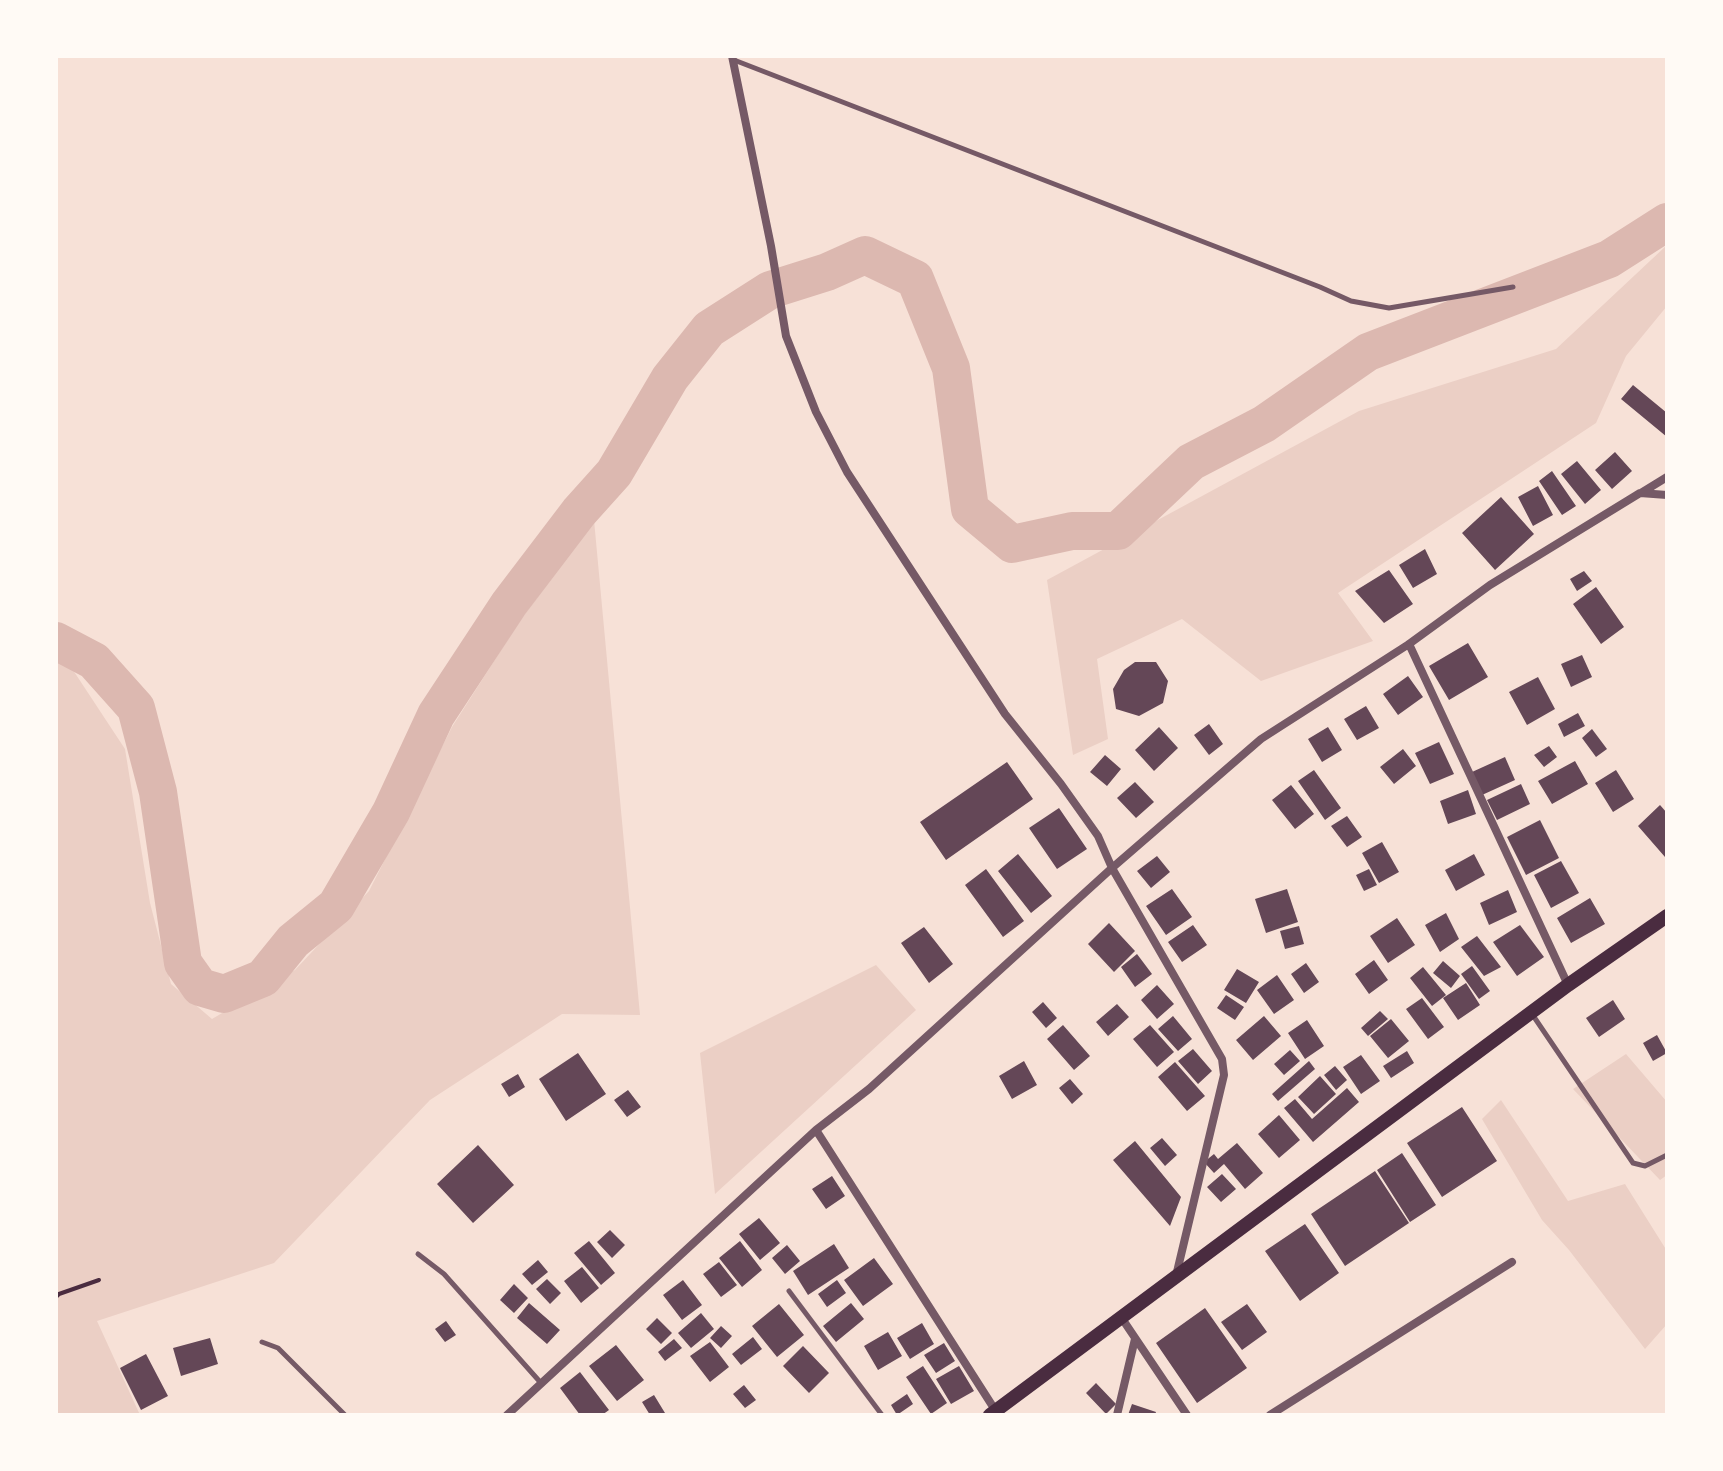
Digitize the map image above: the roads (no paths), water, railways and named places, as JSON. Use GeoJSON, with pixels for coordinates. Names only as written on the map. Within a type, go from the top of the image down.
{"type":"FeatureCollection","features":[{"type":"Feature","properties":{"kind":"main road"},"geometry":{"type":"LineString","coordinates":[[995,1414],[1568,985],[1667,916]]}},
{"type":"Feature","properties":{"kind":"street"},"geometry":{"type":"LineString","coordinates":[[732,58],[771,246],[786,336],[816,412],[847,472],[1005,714],[1098,836],[1112,868],[1222,1059],[1224,1075],[1176,1276]]}},
{"type":"Feature","properties":{"kind":"street"},"geometry":{"type":"LineString","coordinates":[[507,1415],[816,1130],[869,1089],[1112,868],[1261,739],[1409,644],[1490,585],[1667,477]]}},
{"type":"Feature","properties":{"kind":"street"},"geometry":{"type":"LineString","coordinates":[[1640,493],[1667,495]]}},
{"type":"Feature","properties":{"kind":"street"},"geometry":{"type":"LineString","coordinates":[[1409,644],[1568,985]]}},
{"type":"Feature","properties":{"kind":"street"},"geometry":{"type":"LineString","coordinates":[[816,1130],[995,1414]]}},
{"type":"Feature","properties":{"kind":"street"},"geometry":{"type":"LineString","coordinates":[[1270,1415],[1512,1262]]}},
{"type":"Feature","properties":{"kind":"street"},"geometry":{"type":"LineString","coordinates":[[1121,1317],[1187,1415]]}},
{"type":"Feature","properties":{"kind":"street"},"geometry":{"type":"LineString","coordinates":[[1117,1415],[1135,1339]]}},
{"type":"Feature","properties":{"kind":"lane"},"geometry":{"type":"LineString","coordinates":[[732,58],[1351,301],[1389,308],[1513,287]]}},
{"type":"Feature","properties":{"kind":"lane"},"geometry":{"type":"LineString","coordinates":[[1531,1013],[1633,1163],[1645,1166],[1667,1155]]}},
{"type":"Feature","properties":{"kind":"lane"},"geometry":{"type":"LineString","coordinates":[[418,1254],[444,1274],[541,1383]]}},
{"type":"Feature","properties":{"kind":"lane"},"geometry":{"type":"LineString","coordinates":[[789,1291],[882,1415]]}},
{"type":"Feature","properties":{"kind":"lane"},"geometry":{"type":"LineString","coordinates":[[262,1342],[278,1348],[345,1415]]}},
{"type":"Feature","properties":{"kind":"waterway"},"geometry":{"type":"LineString","coordinates":[[56,641],[94,661],[136,708],[158,792],[183,963],[200,987],[224,994],[263,978],[293,941],[336,906],[391,812],[436,715],[509,604],[579,512],[614,473],[670,378],[709,329],[770,290],[827,272],[865,255],[915,279],[951,368],[970,509],[1012,544],[1072,531],[1118,531],[1191,462],[1264,424],[1368,352],[1609,259],[1667,222]]}}]}
